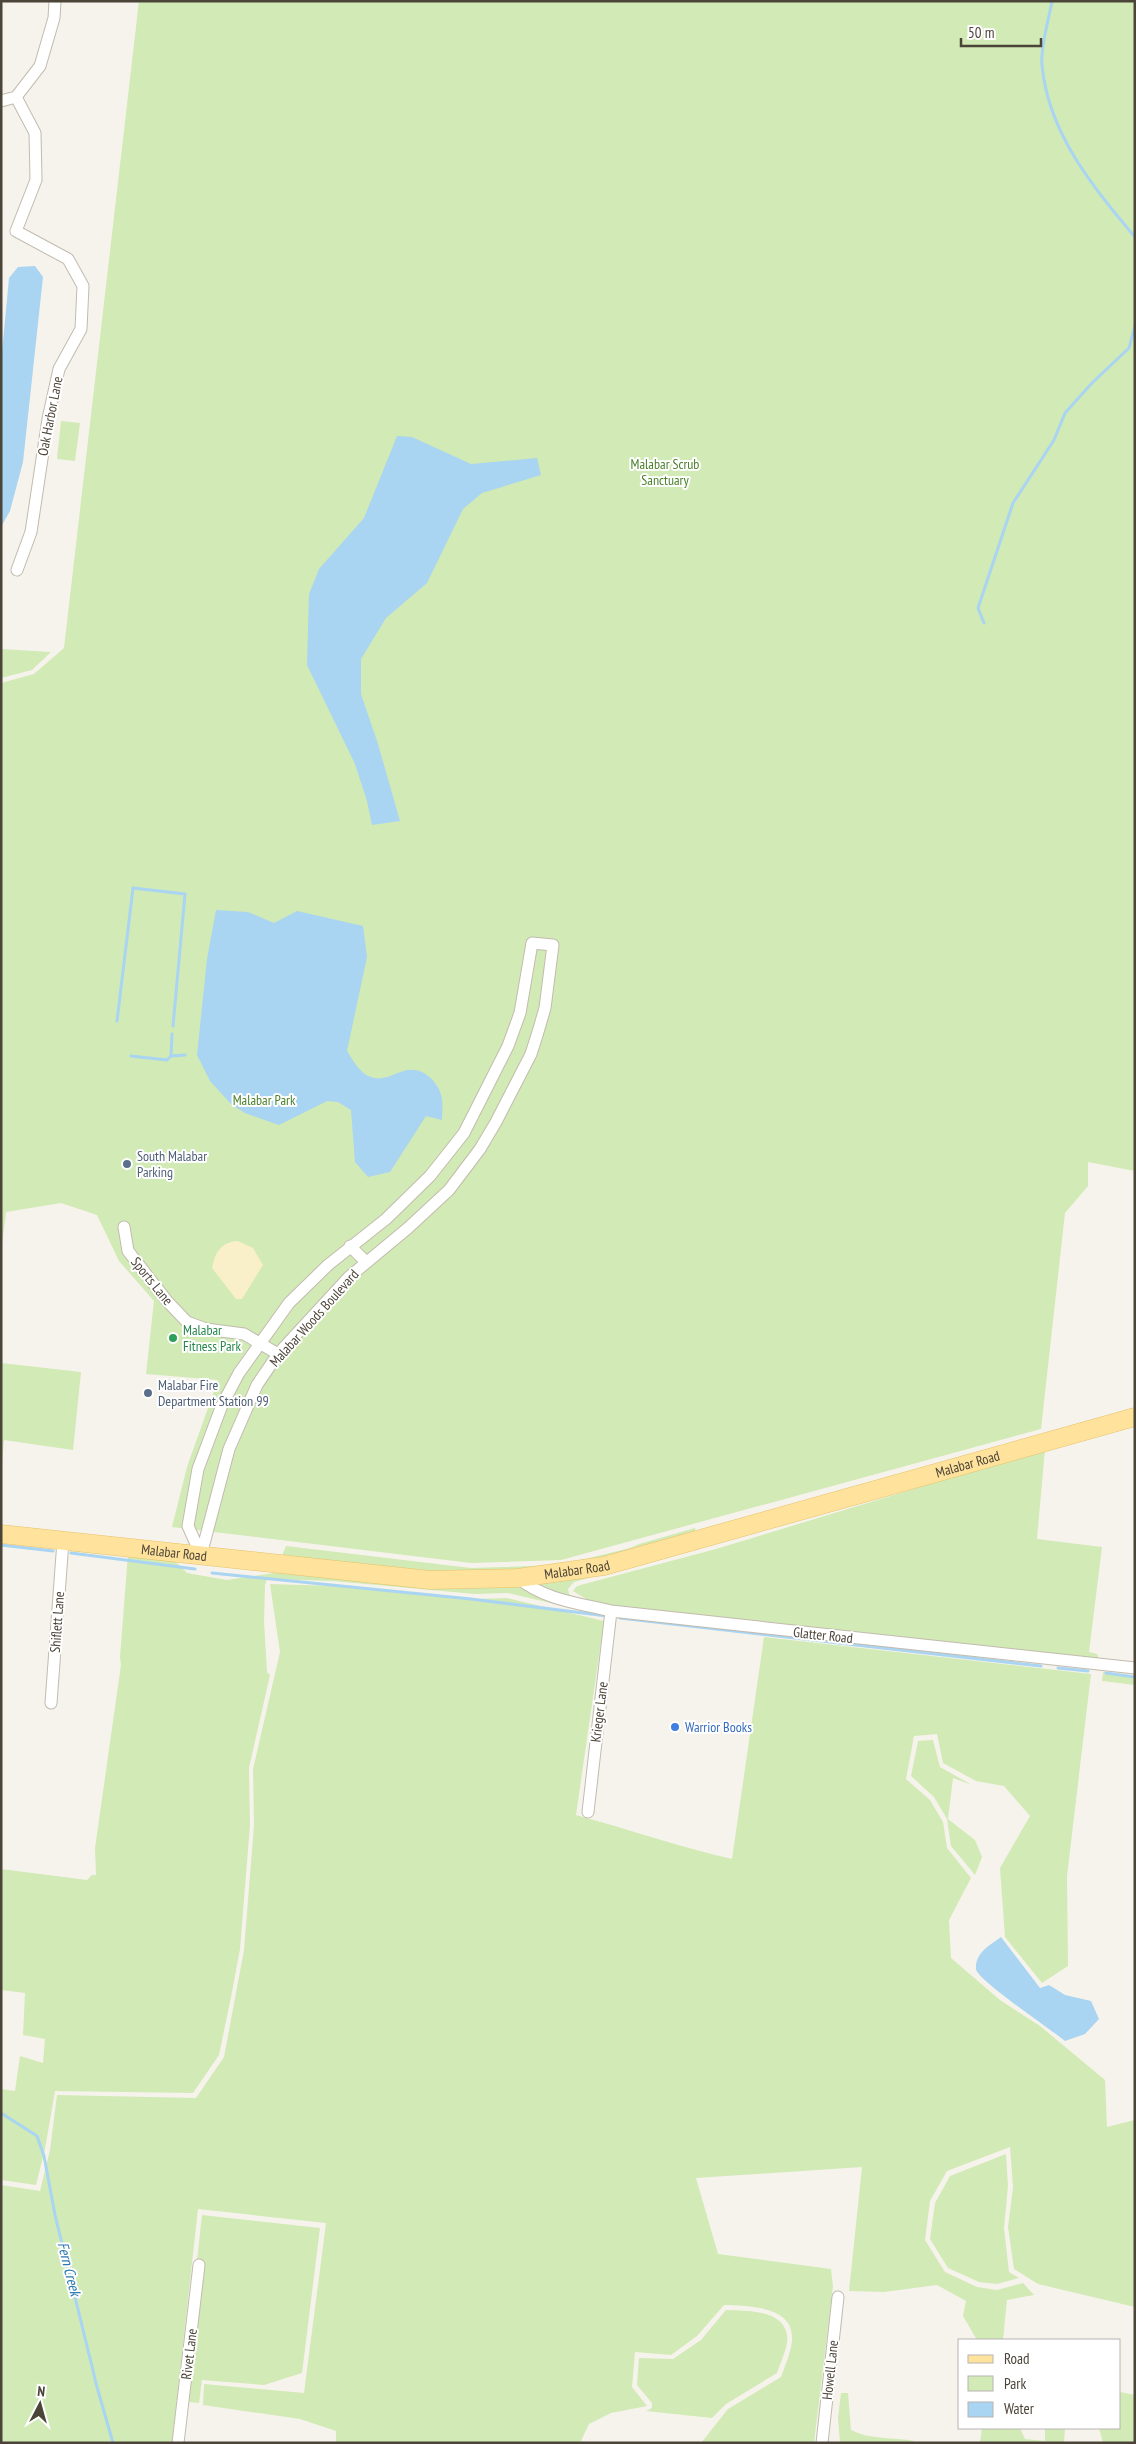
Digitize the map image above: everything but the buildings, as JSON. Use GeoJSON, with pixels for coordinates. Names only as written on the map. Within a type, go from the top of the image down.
{"type":"FeatureCollection","features":[{"type":"Feature","properties":{"kind":"main road","name":"Malabar Road"},"geometry":{"type":"LineString","coordinates":[[1,1534],[430,1580],[518,1578],[604,1566],[1135,1417]]}},
{"type":"Feature","properties":{"kind":"street"},"geometry":{"type":"LineString","coordinates":[[1,101],[16,98],[40,66],[54,18],[55,1]]}},
{"type":"Feature","properties":{"kind":"street","name":"Oak Harbor Lane"},"geometry":{"type":"LineString","coordinates":[[16,98],[35,133],[36,180],[16,231],[68,259],[83,286],[81,329],[59,368],[48,419],[31,532],[17,570]]}},
{"type":"Feature","properties":{"kind":"street","name":"Malabar Woods Boulevard"},"geometry":{"type":"LineString","coordinates":[[532,943],[553,945],[545,1008],[531,1054],[496,1122],[480,1149],[449,1190],[408,1228],[349,1277],[278,1354],[257,1385],[229,1449],[201,1556],[188,1526],[198,1469],[222,1404],[239,1374],[289,1303],[350,1246],[386,1219],[430,1176],[464,1133],[508,1046],[520,1013],[532,943]]}},
{"type":"Feature","properties":{"kind":"street"},"geometry":{"type":"LineString","coordinates":[[464,1133],[480,1149]]}},
{"type":"Feature","properties":{"kind":"street","name":"Sports Lane"},"geometry":{"type":"LineString","coordinates":[[124,1227],[128,1251],[167,1301],[187,1322],[206,1329],[244,1334],[278,1354]]}},
{"type":"Feature","properties":{"kind":"street"},"geometry":{"type":"LineString","coordinates":[[350,1246],[366,1262]]}},
{"type":"Feature","properties":{"kind":"street","name":"Shiflett Lane"},"geometry":{"type":"LineString","coordinates":[[51,1703],[63,1542]]}},
{"type":"Feature","properties":{"kind":"street","name":"Glatter Road"},"geometry":{"type":"LineString","coordinates":[[518,1578],[532,1589],[547,1596],[611,1611],[1135,1668]]}},
{"type":"Feature","properties":{"kind":"street","name":"Krieger Lane"},"geometry":{"type":"LineString","coordinates":[[588,1812],[611,1611]]}},
{"type":"Feature","properties":{"kind":"street","name":"Rivet Lane"},"geometry":{"type":"LineString","coordinates":[[178,2443],[199,2265]]}},
{"type":"Feature","properties":{"kind":"street","name":"Howell Lane"},"geometry":{"type":"LineString","coordinates":[[822,2443],[838,2297]]}},
{"type":"Feature","properties":{"kind":"green space","name":"Malabar Scrub Sanctuary"},"geometry":{"type":"Polygon","coordinates":[[[139,1],[1135,1],[1135,1171],[1088,1162],[1088,1186],[1065,1213],[1041,1429],[561,1560],[471,1563],[172,1527],[187,1467],[218,1380],[146,1374],[154,1301],[119,1261],[97,1215],[61,1203],[6,1212],[1,1254],[1,683],[34,674],[64,648],[139,1]]]}},
{"type":"Feature","properties":{"kind":"green space"},"geometry":{"type":"Polygon","coordinates":[[[61,421],[80,423],[75,461],[57,459],[61,421]]]}},
{"type":"Feature","properties":{"kind":"green space"},"geometry":{"type":"Polygon","coordinates":[[[1,649],[51,652],[32,670],[1,678],[1,649]]]}},
{"type":"Feature","properties":{"kind":"green space"},"geometry":{"type":"Polygon","coordinates":[[[1,1363],[81,1372],[73,1450],[4,1440],[1,1473],[1,1363]]]}},
{"type":"Feature","properties":{"kind":"green space"},"geometry":{"type":"Polygon","coordinates":[[[1045,1449],[1037,1539],[1102,1547],[1089,1652],[1097,1654],[1099,1659],[612,1607],[588,1600],[573,1591],[577,1586],[716,1549],[1045,1449]]]}},
{"type":"Feature","properties":{"kind":"green space"},"geometry":{"type":"Polygon","coordinates":[[[695,1528],[696,1534],[604,1560],[518,1572],[430,1573],[281,1558],[286,1546],[471,1568],[561,1565],[630,1548],[695,1528]]]}},
{"type":"Feature","properties":{"kind":"green space"},"geometry":{"type":"Polygon","coordinates":[[[698,1548],[574,1582],[568,1589],[569,1594],[602,1615],[508,1593],[475,1594],[333,1581],[267,1579],[265,1585],[264,1622],[267,1672],[270,1675],[249,1768],[250,1825],[240,1949],[219,2055],[193,2093],[55,2091],[45,2149],[36,2185],[1,2180],[1,2089],[15,2091],[20,2056],[43,2063],[45,2039],[23,2035],[25,1993],[1,1990],[1,1869],[87,1880],[92,1875],[96,1875],[95,1848],[121,1665],[120,1657],[128,1554],[173,1559],[187,1573],[227,1580],[274,1573],[275,1570],[429,1586],[698,1548]]]}},
{"type":"Feature","properties":{"kind":"green space"},"geometry":{"type":"Polygon","coordinates":[[[270,1584],[333,1586],[475,1599],[507,1598],[604,1621],[576,1815],[732,1859],[764,1637],[1091,1674],[1067,1876],[1068,1966],[1042,1983],[1005,1937],[1000,1868],[1030,1816],[1004,1786],[976,1781],[943,1763],[937,1734],[914,1736],[906,1779],[930,1800],[943,1822],[947,1848],[971,1878],[949,1920],[951,1958],[1000,2000],[1040,2026],[1105,2080],[1107,2127],[1135,2120],[1135,2307],[1038,2284],[1014,2269],[1008,2227],[1013,2187],[1010,2147],[947,2171],[930,2201],[925,2240],[945,2272],[977,2287],[997,2290],[1023,2283],[1034,2295],[1007,2300],[1003,2339],[976,2339],[963,2316],[966,2301],[937,2285],[884,2292],[849,2291],[862,2167],[696,2178],[718,2254],[831,2269],[833,2286],[814,2443],[701,2443],[728,2409],[781,2377],[791,2346],[790,2326],[784,2318],[776,2313],[754,2307],[724,2305],[697,2336],[671,2355],[635,2352],[632,2387],[647,2406],[611,2413],[589,2424],[580,2443],[336,2443],[336,2431],[300,2419],[203,2405],[204,2384],[304,2393],[326,2223],[198,2209],[172,2443],[1,2443],[1,2185],[40,2191],[50,2150],[57,2095],[196,2098],[224,2057],[244,1950],[254,1825],[253,1769],[280,1652],[270,1584]]]}},
{"type":"Feature","properties":{"kind":"green space"},"geometry":{"type":"Polygon","coordinates":[[[1103,1672],[1135,1676],[1135,1685],[1102,1681],[1103,1672]]]}},
{"type":"Feature","properties":{"kind":"green space"},"geometry":{"type":"Polygon","coordinates":[[[933,1740],[940,1767],[972,1785],[953,1778],[948,1819],[975,1840],[982,1857],[975,1875],[951,1846],[947,1819],[934,1797],[911,1776],[918,1741],[933,1740]]]}},
{"type":"Feature","properties":{"kind":"green space"},"geometry":{"type":"Polygon","coordinates":[[[1006,2154],[1008,2186],[1004,2228],[1009,2272],[1019,2278],[997,2284],[979,2282],[948,2268],[930,2239],[935,2203],[950,2176],[1006,2154]]]}},
{"type":"Feature","properties":{"kind":"green space"},"geometry":{"type":"Polygon","coordinates":[[[202,2215],[320,2228],[302,2373],[264,2385],[202,2380],[199,2403],[189,2402],[182,2413],[177,2443],[202,2215]]]}},
{"type":"Feature","properties":{"kind":"green space"},"geometry":{"type":"Polygon","coordinates":[[[726,2310],[762,2313],[778,2320],[784,2327],[787,2335],[787,2344],[777,2373],[726,2404],[712,2418],[646,2411],[652,2408],[652,2403],[637,2385],[639,2358],[673,2359],[701,2340],[726,2310]]]}},
{"type":"Feature","properties":{"kind":"green space"},"geometry":{"type":"Polygon","coordinates":[[[1121,2392],[1135,2395],[1135,2443],[1103,2443],[1099,2429],[1121,2429],[1121,2392]]]}},
{"type":"Feature","properties":{"kind":"green space"},"geometry":{"type":"Polygon","coordinates":[[[841,2393],[848,2393],[851,2430],[882,2438],[914,2441],[914,2443],[840,2443],[838,2418],[841,2393]]]}},
{"type":"Feature","properties":{"kind":"green space"},"geometry":{"type":"Polygon","coordinates":[[[982,2429],[1020,2429],[1025,2439],[1045,2441],[1045,2429],[1065,2429],[1064,2443],[980,2443],[982,2429]]]}},
{"type":"Feature","properties":{"kind":"sand"},"geometry":{"type":"Polygon","coordinates":[[[238,1241],[253,1248],[263,1265],[242,1299],[236,1299],[212,1268],[215,1257],[220,1249],[227,1243],[238,1241]]]}},
{"type":"Feature","properties":{"kind":"water"},"geometry":{"type":"Polygon","coordinates":[[[35,266],[43,277],[23,462],[10,511],[1,527],[1,363],[9,278],[18,267],[35,266]]]}},
{"type":"Feature","properties":{"kind":"water"},"geometry":{"type":"Polygon","coordinates":[[[397,436],[412,437],[471,464],[537,458],[541,475],[482,493],[463,509],[427,583],[386,618],[361,659],[361,694],[378,744],[400,821],[372,825],[367,801],[355,764],[307,665],[309,594],[319,569],[364,518],[397,436]]]}},
{"type":"Feature","properties":{"kind":"water"},"geometry":{"type":"Polygon","coordinates":[[[216,910],[248,912],[274,923],[297,911],[363,926],[367,957],[347,1051],[360,1070],[371,1077],[385,1078],[408,1070],[420,1071],[426,1074],[439,1089],[442,1102],[442,1120],[426,1116],[390,1172],[368,1177],[355,1162],[351,1110],[338,1102],[327,1101],[279,1125],[245,1113],[232,1105],[210,1081],[197,1055],[207,959],[216,910]]]}},
{"type":"Feature","properties":{"kind":"water"},"geometry":{"type":"Polygon","coordinates":[[[1001,1937],[1040,1988],[1049,1985],[1065,1995],[1091,2001],[1099,2019],[1085,2034],[1065,2041],[979,1975],[976,1969],[978,1958],[988,1946],[1001,1937]]]}},
{"type":"Feature","properties":{"kind":"waterway"},"geometry":{"type":"LineString","coordinates":[[1052,1],[1043,42],[1042,65],[1046,90],[1053,114],[1075,158],[1104,199],[1135,237]]}},
{"type":"Feature","properties":{"kind":"waterway"},"geometry":{"type":"LineString","coordinates":[[984,623],[978,608],[1013,503],[1054,440],[1065,413],[1092,383],[1129,348],[1135,326]]}},
{"type":"Feature","properties":{"kind":"waterway"},"geometry":{"type":"LineString","coordinates":[[117,1021],[133,888],[185,894],[173,1026]]}},
{"type":"Feature","properties":{"kind":"waterway"},"geometry":{"type":"LineString","coordinates":[[131,1056],[167,1060],[171,1056],[172,1034]]}},
{"type":"Feature","properties":{"kind":"waterway"},"geometry":{"type":"LineString","coordinates":[[171,1056],[185,1055]]}},
{"type":"Feature","properties":{"kind":"waterway"},"geometry":{"type":"LineString","coordinates":[[1,1545],[53,1551]]}},
{"type":"Feature","properties":{"kind":"waterway"},"geometry":{"type":"LineString","coordinates":[[71,1553],[195,1569]]}},
{"type":"Feature","properties":{"kind":"waterway"},"geometry":{"type":"LineString","coordinates":[[212,1573],[471,1599],[607,1616]]}},
{"type":"Feature","properties":{"kind":"waterway"},"geometry":{"type":"LineString","coordinates":[[620,1618],[1041,1666]]}},
{"type":"Feature","properties":{"kind":"waterway"},"geometry":{"type":"LineString","coordinates":[[1058,1668],[1088,1671]]}},
{"type":"Feature","properties":{"kind":"waterway"},"geometry":{"type":"LineString","coordinates":[[1106,1673],[1135,1677]]}},
{"type":"Feature","properties":{"kind":"waterway","name":"Fern Creek"},"geometry":{"type":"LineString","coordinates":[[1,2113],[37,2136],[44,2156],[55,2215],[97,2387],[113,2443]]}},
{"type":"Feature","properties":{"kind":"place","name":"South Malabar Parking"},"geometry":{"type":"Point","coordinates":[127,1164]}},
{"type":"Feature","properties":{"kind":"place","name":"Malabar Fitness Park"},"geometry":{"type":"Point","coordinates":[173,1338]}},
{"type":"Feature","properties":{"kind":"place","name":"Malabar Fire Department Station 99"},"geometry":{"type":"Point","coordinates":[148,1393]}},
{"type":"Feature","properties":{"kind":"place","name":"Warrior Books"},"geometry":{"type":"Point","coordinates":[675,1727]}},
{"type":"Feature","properties":{"kind":"park label","name":"Malabar Park"},"geometry":{"type":"Point","coordinates":[264,1100]}}]}
